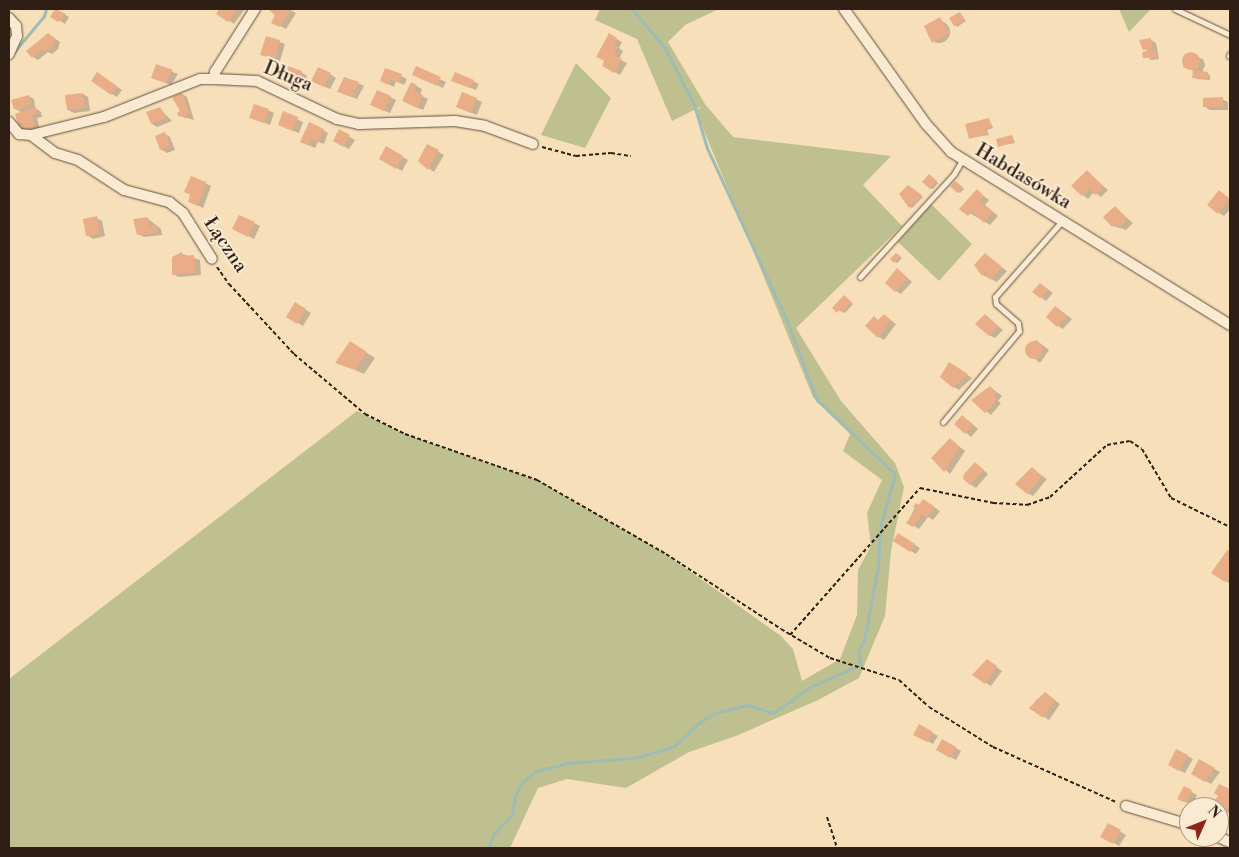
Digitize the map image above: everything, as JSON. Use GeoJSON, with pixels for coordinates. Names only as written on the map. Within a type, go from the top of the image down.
{"type":"FeatureCollection","features":[{"type":"Feature","properties":{"kind":"street"},"geometry":{"type":"LineString","coordinates":[[214,79],[215,72],[255,9]]}},
{"type":"Feature","properties":{"kind":"street","name":"Habdasówka"},"geometry":{"type":"LineString","coordinates":[[844,9],[926,124],[962,160],[1230,325]]}},
{"type":"Feature","properties":{"kind":"street"},"geometry":{"type":"LineString","coordinates":[[9,18],[16,26],[17,36],[9,51]]}},
{"type":"Feature","properties":{"kind":"street","name":"Długa"},"geometry":{"type":"LineString","coordinates":[[31,135],[104,118],[200,79],[214,79],[257,81],[296,96],[337,119],[359,124],[455,121],[485,126],[533,144]]}},
{"type":"Feature","properties":{"kind":"street"},"geometry":{"type":"LineString","coordinates":[[9,125],[19,134],[31,135]]}},
{"type":"Feature","properties":{"kind":"street","name":"Łączna"},"geometry":{"type":"LineString","coordinates":[[31,135],[55,153],[78,160],[124,190],[169,202],[183,213],[212,259]]}},
{"type":"Feature","properties":{"kind":"street"},"geometry":{"type":"LineString","coordinates":[[1126,806],[1179,822]]}},
{"type":"Feature","properties":{"kind":"lane"},"geometry":{"type":"LineString","coordinates":[[1175,9],[1230,34]]}},
{"type":"Feature","properties":{"kind":"lane"},"geometry":{"type":"LineString","coordinates":[[860,276],[954,174],[962,160]]}},
{"type":"Feature","properties":{"kind":"lane"},"geometry":{"type":"LineString","coordinates":[[943,422],[1019,331],[1018,323],[996,304],[995,298],[1062,221]]}},
{"type":"Feature","properties":{"kind":"path"},"geometry":{"type":"LineString","coordinates":[[533,144],[576,156],[611,153],[631,156]]}},
{"type":"Feature","properties":{"kind":"path","name":"Łączna"},"geometry":{"type":"LineString","coordinates":[[212,259],[229,284],[294,354],[365,414],[405,434],[538,480],[666,554],[790,635],[830,658],[899,680],[929,707],[993,747],[1126,806]]}},
{"type":"Feature","properties":{"kind":"path"},"geometry":{"type":"LineString","coordinates":[[790,635],[920,488],[993,503],[1027,504],[1050,497],[1107,445],[1130,441],[1142,449],[1171,498],[1230,527]]}},
{"type":"Feature","properties":{"kind":"path"},"geometry":{"type":"LineString","coordinates":[[828,817],[837,848]]}},
{"type":"Feature","properties":{"kind":"green space"},"geometry":{"type":"Polygon","coordinates":[[[600,9],[719,9],[685,25],[668,42],[705,104],[733,137],[891,156],[863,185],[902,226],[796,328],[841,401],[895,463],[904,487],[891,551],[885,616],[859,678],[818,700],[736,736],[689,752],[626,788],[567,779],[538,788],[510,848],[9,848],[9,679],[357,411],[405,434],[537,480],[666,554],[781,636],[793,649],[802,681],[840,659],[857,615],[858,570],[871,546],[867,513],[882,480],[843,451],[850,434],[813,397],[696,111],[702,106],[672,121],[637,39],[595,20],[600,9]]]}},
{"type":"Feature","properties":{"kind":"green space"},"geometry":{"type":"Polygon","coordinates":[[[1119,9],[1151,9],[1129,32],[1119,9]]]}},
{"type":"Feature","properties":{"kind":"green space"},"geometry":{"type":"Polygon","coordinates":[[[576,63],[611,98],[585,148],[541,135],[576,63]]]}},
{"type":"Feature","properties":{"kind":"green space"},"geometry":{"type":"Polygon","coordinates":[[[931,204],[972,244],[939,281],[898,242],[931,204]]]}},
{"type":"Feature","properties":{"kind":"building"},"geometry":{"type":"Polygon","coordinates":[[[55,9],[66,14],[58,22],[50,17],[55,9]]]}},
{"type":"Feature","properties":{"kind":"building"},"geometry":{"type":"Polygon","coordinates":[[[219,9],[237,9],[228,22],[216,14],[219,9]]]}},
{"type":"Feature","properties":{"kind":"building"},"geometry":{"type":"Polygon","coordinates":[[[268,9],[292,9],[280,27],[271,23],[275,15],[268,9]]]}},
{"type":"Feature","properties":{"kind":"building"},"geometry":{"type":"Polygon","coordinates":[[[960,12],[965,20],[954,26],[949,18],[960,12]]]}},
{"type":"Feature","properties":{"kind":"building"},"geometry":{"type":"Polygon","coordinates":[[[940,17],[949,33],[932,43],[924,26],[940,17]]]}},
{"type":"Feature","properties":{"kind":"building"},"geometry":{"type":"Polygon","coordinates":[[[48,33],[55,38],[53,46],[45,52],[43,49],[32,58],[26,51],[48,33]]]}},
{"type":"Feature","properties":{"kind":"building"},"geometry":{"type":"Polygon","coordinates":[[[609,33],[617,38],[614,44],[618,47],[614,55],[622,59],[614,73],[602,66],[605,61],[596,57],[609,33]]]}},
{"type":"Feature","properties":{"kind":"building"},"geometry":{"type":"Polygon","coordinates":[[[266,36],[280,40],[275,59],[260,55],[266,36]]]}},
{"type":"Feature","properties":{"kind":"building"},"geometry":{"type":"Polygon","coordinates":[[[1151,38],[1152,49],[1143,50],[1139,40],[1151,38]]]}},
{"type":"Feature","properties":{"kind":"building"},"geometry":{"type":"Polygon","coordinates":[[[1155,49],[1157,58],[1143,58],[1142,52],[1155,49]]]}},
{"type":"Feature","properties":{"kind":"building"},"geometry":{"type":"Polygon","coordinates":[[[1191,52],[1197,55],[1200,61],[1197,67],[1191,70],[1185,67],[1182,61],[1185,55],[1191,52]]]}},
{"type":"Feature","properties":{"kind":"building"},"geometry":{"type":"Polygon","coordinates":[[[156,64],[173,70],[165,83],[151,78],[156,64]]]}},
{"type":"Feature","properties":{"kind":"building"},"geometry":{"type":"Polygon","coordinates":[[[288,66],[302,71],[297,85],[284,80],[288,66]]]}},
{"type":"Feature","properties":{"kind":"building"},"geometry":{"type":"Polygon","coordinates":[[[416,66],[441,77],[437,86],[412,75],[416,66]]]}},
{"type":"Feature","properties":{"kind":"building"},"geometry":{"type":"Polygon","coordinates":[[[318,67],[331,73],[324,87],[311,81],[318,67]]]}},
{"type":"Feature","properties":{"kind":"building"},"geometry":{"type":"Polygon","coordinates":[[[385,68],[402,74],[399,83],[390,79],[388,85],[380,81],[385,68]]]}},
{"type":"Feature","properties":{"kind":"building"},"geometry":{"type":"Polygon","coordinates":[[[1193,70],[1208,72],[1208,79],[1192,78],[1193,70]]]}},
{"type":"Feature","properties":{"kind":"building"},"geometry":{"type":"Polygon","coordinates":[[[97,72],[117,86],[111,95],[91,81],[97,72]]]}},
{"type":"Feature","properties":{"kind":"building"},"geometry":{"type":"Polygon","coordinates":[[[455,72],[474,80],[470,88],[451,81],[455,72]]]}},
{"type":"Feature","properties":{"kind":"building"},"geometry":{"type":"Polygon","coordinates":[[[344,77],[359,82],[352,97],[337,92],[344,77]]]}},
{"type":"Feature","properties":{"kind":"building"},"geometry":{"type":"Polygon","coordinates":[[[411,82],[417,85],[414,91],[423,95],[417,108],[402,101],[411,82]]]}},
{"type":"Feature","properties":{"kind":"building"},"geometry":{"type":"Polygon","coordinates":[[[377,90],[391,96],[384,111],[370,105],[377,90]]]}},
{"type":"Feature","properties":{"kind":"building"},"geometry":{"type":"Polygon","coordinates":[[[462,92],[477,98],[471,113],[456,107],[462,92]]]}},
{"type":"Feature","properties":{"kind":"building"},"geometry":{"type":"Polygon","coordinates":[[[83,93],[85,108],[67,110],[65,95],[83,93]]]}},
{"type":"Feature","properties":{"kind":"building"},"geometry":{"type":"Polygon","coordinates":[[[182,93],[189,113],[184,119],[183,115],[179,117],[177,113],[180,111],[172,97],[182,93]]]}},
{"type":"Feature","properties":{"kind":"building"},"geometry":{"type":"Polygon","coordinates":[[[29,95],[31,104],[20,110],[14,109],[11,100],[29,95]]]}},
{"type":"Feature","properties":{"kind":"building"},"geometry":{"type":"Polygon","coordinates":[[[1223,97],[1223,107],[1203,107],[1203,98],[1223,97]]]}},
{"type":"Feature","properties":{"kind":"building"},"geometry":{"type":"Polygon","coordinates":[[[254,104],[269,109],[264,123],[249,118],[254,104]]]}},
{"type":"Feature","properties":{"kind":"building"},"geometry":{"type":"Polygon","coordinates":[[[36,107],[37,114],[32,115],[35,127],[20,131],[15,114],[36,107]]]}},
{"type":"Feature","properties":{"kind":"building"},"geometry":{"type":"Polygon","coordinates":[[[160,107],[167,118],[151,124],[146,112],[160,107]]]}},
{"type":"Feature","properties":{"kind":"building"},"geometry":{"type":"Polygon","coordinates":[[[283,111],[298,117],[293,131],[278,125],[283,111]]]}},
{"type":"Feature","properties":{"kind":"building"},"geometry":{"type":"Polygon","coordinates":[[[989,118],[991,127],[985,129],[987,134],[969,139],[965,124],[989,118]]]}},
{"type":"Feature","properties":{"kind":"building"},"geometry":{"type":"Polygon","coordinates":[[[309,122],[324,129],[318,142],[312,139],[309,146],[300,142],[309,122]]]}},
{"type":"Feature","properties":{"kind":"building"},"geometry":{"type":"Polygon","coordinates":[[[339,129],[350,135],[343,147],[333,141],[339,129]]]}},
{"type":"Feature","properties":{"kind":"building"},"geometry":{"type":"Polygon","coordinates":[[[165,132],[170,147],[160,150],[155,136],[165,132]]]}},
{"type":"Feature","properties":{"kind":"building"},"geometry":{"type":"Polygon","coordinates":[[[1012,135],[1014,142],[998,147],[996,139],[1012,135]]]}},
{"type":"Feature","properties":{"kind":"building"},"geometry":{"type":"Polygon","coordinates":[[[427,144],[439,150],[428,170],[418,161],[427,144]]]}},
{"type":"Feature","properties":{"kind":"building"},"geometry":{"type":"Polygon","coordinates":[[[386,146],[403,156],[396,169],[379,159],[386,146]]]}},
{"type":"Feature","properties":{"kind":"building"},"geometry":{"type":"Polygon","coordinates":[[[1087,170],[1104,187],[1095,195],[1089,189],[1082,196],[1071,186],[1087,170]]]}},
{"type":"Feature","properties":{"kind":"building"},"geometry":{"type":"Polygon","coordinates":[[[929,174],[937,181],[930,189],[922,182],[929,174]]]}},
{"type":"Feature","properties":{"kind":"building"},"geometry":{"type":"Polygon","coordinates":[[[191,176],[206,182],[198,206],[188,202],[191,195],[184,192],[191,176]]]}},
{"type":"Feature","properties":{"kind":"building"},"geometry":{"type":"Polygon","coordinates":[[[955,181],[963,187],[957,193],[950,186],[955,181]]]}},
{"type":"Feature","properties":{"kind":"building"},"geometry":{"type":"Polygon","coordinates":[[[908,185],[922,195],[909,208],[899,194],[908,185]]]}},
{"type":"Feature","properties":{"kind":"building"},"geometry":{"type":"Polygon","coordinates":[[[977,189],[984,196],[980,201],[993,212],[984,223],[972,212],[968,216],[959,209],[977,189]]]}},
{"type":"Feature","properties":{"kind":"building"},"geometry":{"type":"Polygon","coordinates":[[[1219,190],[1230,199],[1218,214],[1207,205],[1219,190]]]}},
{"type":"Feature","properties":{"kind":"building"},"geometry":{"type":"Polygon","coordinates":[[[1115,206],[1128,219],[1120,227],[1116,224],[1112,227],[1103,217],[1115,206]]]}},
{"type":"Feature","properties":{"kind":"building"},"geometry":{"type":"Polygon","coordinates":[[[239,215],[255,222],[248,237],[232,229],[239,215]]]}},
{"type":"Feature","properties":{"kind":"building"},"geometry":{"type":"Polygon","coordinates":[[[97,216],[100,234],[86,236],[83,219],[97,216]]]}},
{"type":"Feature","properties":{"kind":"building"},"geometry":{"type":"Polygon","coordinates":[[[148,217],[149,226],[156,225],[157,233],[137,235],[133,219],[148,217]]]}},
{"type":"Feature","properties":{"kind":"building"},"geometry":{"type":"Polygon","coordinates":[[[182,252],[183,256],[194,255],[196,273],[172,275],[172,257],[182,252]]]}},
{"type":"Feature","properties":{"kind":"building"},"geometry":{"type":"Polygon","coordinates":[[[896,253],[900,256],[894,263],[890,259],[896,253]]]}},
{"type":"Feature","properties":{"kind":"building"},"geometry":{"type":"Polygon","coordinates":[[[985,253],[1002,267],[990,280],[985,272],[982,276],[974,265],[985,253]]]}},
{"type":"Feature","properties":{"kind":"building"},"geometry":{"type":"Polygon","coordinates":[[[897,268],[908,278],[895,292],[885,283],[897,268]]]}},
{"type":"Feature","properties":{"kind":"building"},"geometry":{"type":"Polygon","coordinates":[[[1040,283],[1048,290],[1040,298],[1032,292],[1040,283]]]}},
{"type":"Feature","properties":{"kind":"building"},"geometry":{"type":"Polygon","coordinates":[[[844,295],[852,302],[842,312],[839,310],[837,313],[832,308],[844,295]]]}},
{"type":"Feature","properties":{"kind":"building"},"geometry":{"type":"Polygon","coordinates":[[[295,302],[306,309],[297,324],[286,317],[295,302]]]}},
{"type":"Feature","properties":{"kind":"building"},"geometry":{"type":"Polygon","coordinates":[[[1055,306],[1067,316],[1057,327],[1046,317],[1055,306]]]}},
{"type":"Feature","properties":{"kind":"building"},"geometry":{"type":"Polygon","coordinates":[[[884,314],[891,320],[878,338],[865,326],[874,316],[878,320],[884,314]]]}},
{"type":"Feature","properties":{"kind":"building"},"geometry":{"type":"Polygon","coordinates":[[[985,314],[998,326],[989,336],[975,324],[985,314]]]}},
{"type":"Feature","properties":{"kind":"building"},"geometry":{"type":"Polygon","coordinates":[[[350,341],[367,352],[355,370],[335,363],[350,341]]]}},
{"type":"Feature","properties":{"kind":"building"},"geometry":{"type":"Polygon","coordinates":[[[1034,341],[1040,344],[1043,350],[1040,356],[1034,359],[1028,356],[1025,350],[1028,344],[1034,341]]]}},
{"type":"Feature","properties":{"kind":"building"},"geometry":{"type":"Polygon","coordinates":[[[949,362],[968,374],[953,388],[940,377],[949,362]]]}},
{"type":"Feature","properties":{"kind":"building"},"geometry":{"type":"Polygon","coordinates":[[[990,386],[997,393],[994,397],[997,400],[985,413],[971,400],[990,386]]]}},
{"type":"Feature","properties":{"kind":"building"},"geometry":{"type":"Polygon","coordinates":[[[962,415],[973,425],[965,434],[954,424],[962,415]]]}},
{"type":"Feature","properties":{"kind":"building"},"geometry":{"type":"Polygon","coordinates":[[[950,438],[960,447],[944,472],[931,458],[950,438]]]}},
{"type":"Feature","properties":{"kind":"building"},"geometry":{"type":"Polygon","coordinates":[[[975,462],[984,470],[970,485],[963,479],[964,474],[975,462]]]}},
{"type":"Feature","properties":{"kind":"building"},"geometry":{"type":"Polygon","coordinates":[[[1032,467],[1042,476],[1027,494],[1015,484],[1032,467]]]}},
{"type":"Feature","properties":{"kind":"building"},"geometry":{"type":"Polygon","coordinates":[[[923,499],[935,507],[927,518],[922,515],[913,527],[906,523],[916,509],[913,507],[916,503],[919,505],[923,499]]]}},
{"type":"Feature","properties":{"kind":"building"},"geometry":{"type":"Polygon","coordinates":[[[898,533],[915,544],[910,552],[893,541],[898,533]]]}},
{"type":"Feature","properties":{"kind":"building"},"geometry":{"type":"Polygon","coordinates":[[[1228,549],[1230,576],[1225,582],[1211,573],[1228,549]]]}},
{"type":"Feature","properties":{"kind":"building"},"geometry":{"type":"Polygon","coordinates":[[[987,659],[997,666],[985,684],[972,675],[987,659]]]}},
{"type":"Feature","properties":{"kind":"building"},"geometry":{"type":"Polygon","coordinates":[[[1045,692],[1055,700],[1043,718],[1029,708],[1045,692]]]}},
{"type":"Feature","properties":{"kind":"building"},"geometry":{"type":"Polygon","coordinates":[[[919,724],[933,732],[927,742],[913,735],[919,724]]]}},
{"type":"Feature","properties":{"kind":"building"},"geometry":{"type":"Polygon","coordinates":[[[942,739],[956,747],[950,758],[936,750],[942,739]]]}},
{"type":"Feature","properties":{"kind":"building"},"geometry":{"type":"Polygon","coordinates":[[[1176,749],[1188,755],[1179,771],[1168,765],[1176,749]]]}},
{"type":"Feature","properties":{"kind":"building"},"geometry":{"type":"Polygon","coordinates":[[[1199,759],[1215,768],[1205,782],[1191,774],[1199,759]]]}},
{"type":"Feature","properties":{"kind":"building"},"geometry":{"type":"Polygon","coordinates":[[[1219,784],[1230,789],[1229,805],[1229,797],[1217,797],[1214,793],[1219,784]]]}},
{"type":"Feature","properties":{"kind":"building"},"geometry":{"type":"Polygon","coordinates":[[[1184,786],[1192,790],[1189,797],[1179,797],[1179,800],[1177,799],[1184,786]]]}},
{"type":"Feature","properties":{"kind":"building"},"geometry":{"type":"Polygon","coordinates":[[[1108,823],[1121,830],[1113,844],[1100,837],[1108,823]]]}},
{"type":"Feature","properties":{"kind":"waterway"},"geometry":{"type":"LineString","coordinates":[[14,52],[44,16],[46,9]]}},
{"type":"Feature","properties":{"kind":"waterway"},"geometry":{"type":"LineString","coordinates":[[488,848],[494,834],[512,815],[515,796],[521,783],[536,771],[567,763],[634,758],[666,749],[674,746],[700,722],[715,713],[748,705],[773,713],[812,686],[860,665],[858,651],[864,641],[878,566],[880,527],[895,474],[817,400],[786,319],[707,148],[694,105],[665,48],[632,9]]}}]}
